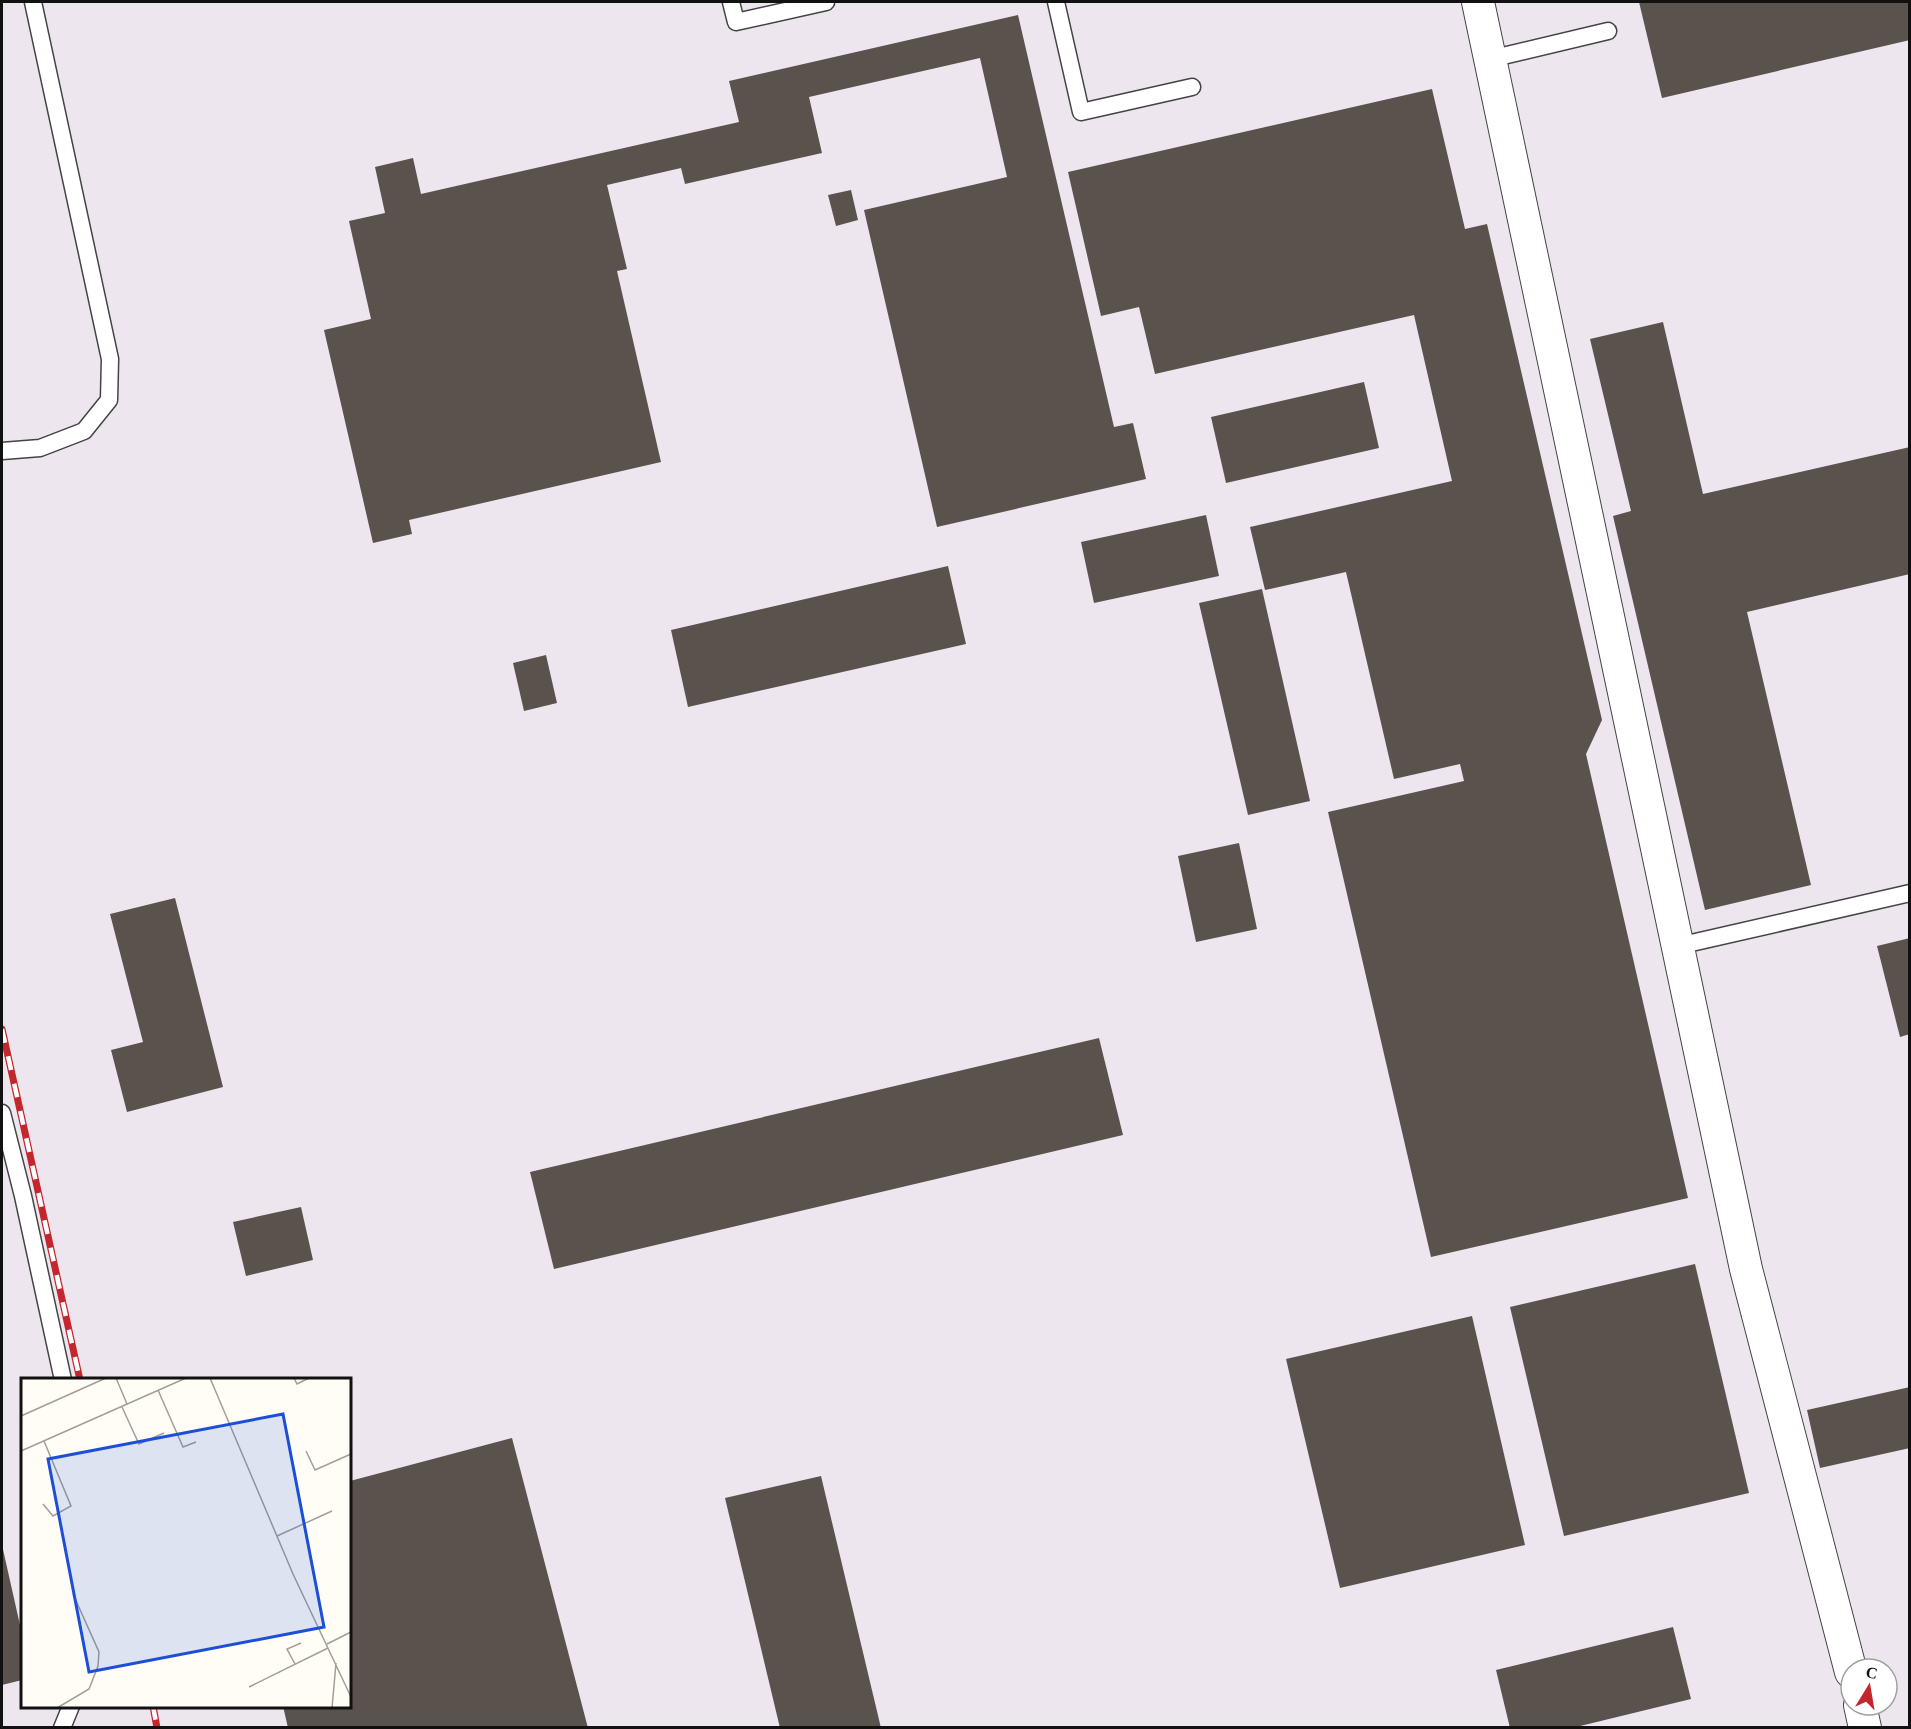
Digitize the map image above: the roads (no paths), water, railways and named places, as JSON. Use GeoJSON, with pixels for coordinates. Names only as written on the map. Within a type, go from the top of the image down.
{"type":"FeatureCollection","features":[{"type":"Feature","properties":{"kind":"street"},"geometry":{"type":"LineString","coordinates":[[1478,2],[1746,1269],[1847,1657]]}},
{"type":"Feature","properties":{"kind":"lane"},"geometry":{"type":"LineString","coordinates":[[2,451],[40,448],[84,431],[109,400],[110,359],[33,2]]}},
{"type":"Feature","properties":{"kind":"lane"},"geometry":{"type":"LineString","coordinates":[[731,2],[736,22],[826,2]]}},
{"type":"Feature","properties":{"kind":"lane"},"geometry":{"type":"LineString","coordinates":[[1056,2],[1081,112],[1192,87]]}},
{"type":"Feature","properties":{"kind":"lane"},"geometry":{"type":"LineString","coordinates":[[1490,59],[1608,31]]}},
{"type":"Feature","properties":{"kind":"lane"},"geometry":{"type":"LineString","coordinates":[[1678,946],[1910,892]]}},
{"type":"Feature","properties":{"kind":"lane"},"geometry":{"type":"LineString","coordinates":[[2,1113],[23,1196],[63,1378]]}},
{"type":"Feature","properties":{"kind":"lane"},"geometry":{"type":"LineString","coordinates":[[62,1728],[71,1708]]}},
{"type":"Feature","properties":{"kind":"railway"},"geometry":{"type":"LineString","coordinates":[[2,1029],[80,1378]]}},
{"type":"Feature","properties":{"kind":"railway"},"geometry":{"type":"LineString","coordinates":[[153,1708],[157,1728]]}}]}
